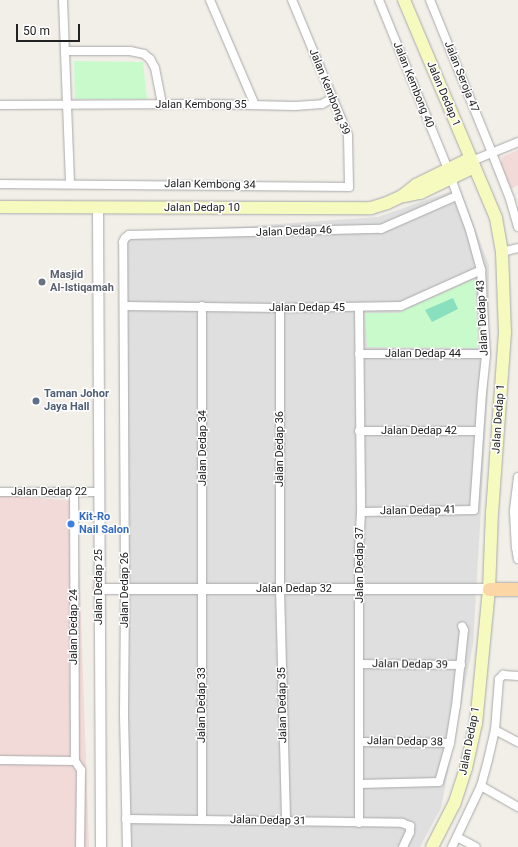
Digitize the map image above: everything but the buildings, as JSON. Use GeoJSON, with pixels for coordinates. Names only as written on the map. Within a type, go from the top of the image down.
{"type":"FeatureCollection","features":[{"type":"Feature","properties":{"kind":"main road","name":"Jalan Dedap 1"},"geometry":{"type":"LineString","coordinates":[[404,0],[496,218],[502,252],[505,332],[492,512],[489,589],[476,723],[466,768],[454,804],[432,847]]}},
{"type":"Feature","properties":{"kind":"main road","name":"Jalan Dedap 10"},"geometry":{"type":"LineString","coordinates":[[0,207],[370,208],[387,203],[402,196],[420,193],[449,174],[472,162]]}},
{"type":"Feature","properties":{"kind":"main road"},"geometry":{"type":"LineString","coordinates":[[489,589],[518,589]]}},
{"type":"Feature","properties":{"kind":"street"},"geometry":{"type":"LineString","coordinates":[[63,0],[70,183]]}},
{"type":"Feature","properties":{"kind":"street"},"geometry":{"type":"LineString","coordinates":[[210,0],[255,105]]}},
{"type":"Feature","properties":{"kind":"street","name":"Jalan Kembong 39"},"geometry":{"type":"LineString","coordinates":[[292,0],[348,135],[349,187]]}},
{"type":"Feature","properties":{"kind":"street","name":"Jalan Kembong 40"},"geometry":{"type":"LineString","coordinates":[[378,0],[449,174]]}},
{"type":"Feature","properties":{"kind":"street","name":"Jalan Seroja 47"},"geometry":{"type":"LineString","coordinates":[[430,0],[510,199],[518,227]]}},
{"type":"Feature","properties":{"kind":"street"},"geometry":{"type":"LineString","coordinates":[[66,51],[130,51],[144,54],[150,59],[155,68],[162,104]]}},
{"type":"Feature","properties":{"kind":"street","name":"Jalan Kembong 35"},"geometry":{"type":"LineString","coordinates":[[0,105],[162,104],[295,106],[322,104],[333,98]]}},
{"type":"Feature","properties":{"kind":"street"},"geometry":{"type":"LineString","coordinates":[[472,162],[518,142]]}},
{"type":"Feature","properties":{"kind":"street","name":"Jalan Dedap 43"},"geometry":{"type":"LineString","coordinates":[[449,174],[470,230],[481,270],[486,354],[474,510]]}},
{"type":"Feature","properties":{"kind":"street","name":"Jalan Kembong 34"},"geometry":{"type":"LineString","coordinates":[[0,184],[70,183],[349,187]]}},
{"type":"Feature","properties":{"kind":"street","name":"Jalan Dedap 46"},"geometry":{"type":"LineString","coordinates":[[125,238],[129,235],[381,229],[456,196]]}},
{"type":"Feature","properties":{"kind":"street","name":"Jalan Dedap 25"},"geometry":{"type":"LineString","coordinates":[[98,208],[98,492],[101,847]]}},
{"type":"Feature","properties":{"kind":"street","name":"Jalan Dedap 26"},"geometry":{"type":"LineString","coordinates":[[125,238],[123,242],[125,306],[126,589],[124,712],[127,847]]}},
{"type":"Feature","properties":{"kind":"street"},"geometry":{"type":"LineString","coordinates":[[502,252],[518,248]]}},
{"type":"Feature","properties":{"kind":"street","name":"Jalan Dedap 45"},"geometry":{"type":"LineString","coordinates":[[125,306],[359,308],[401,306],[481,270]]}},
{"type":"Feature","properties":{"kind":"street","name":"Jalan Dedap 34"},"geometry":{"type":"LineString","coordinates":[[202,306],[203,589]]}},
{"type":"Feature","properties":{"kind":"street","name":"Jalan Dedap 36"},"geometry":{"type":"LineString","coordinates":[[280,308],[280,589]]}},
{"type":"Feature","properties":{"kind":"street","name":"Jalan Dedap 37"},"geometry":{"type":"LineString","coordinates":[[359,308],[359,431],[361,512],[359,589],[359,823]]}},
{"type":"Feature","properties":{"kind":"street","name":"Jalan Dedap 44"},"geometry":{"type":"LineString","coordinates":[[359,354],[486,354]]}},
{"type":"Feature","properties":{"kind":"street","name":"Jalan Dedap 42"},"geometry":{"type":"LineString","coordinates":[[359,431],[479,431]]}},
{"type":"Feature","properties":{"kind":"street"},"geometry":{"type":"LineString","coordinates":[[518,477],[514,512],[518,559]]}},
{"type":"Feature","properties":{"kind":"street","name":"Jalan Dedap 22"},"geometry":{"type":"LineString","coordinates":[[0,492],[98,492]]}},
{"type":"Feature","properties":{"kind":"street","name":"Jalan Dedap 24"},"geometry":{"type":"LineString","coordinates":[[74,492],[75,761],[81,770],[80,847]]}},
{"type":"Feature","properties":{"kind":"street","name":"Jalan Dedap 41"},"geometry":{"type":"LineString","coordinates":[[361,512],[474,510]]}},
{"type":"Feature","properties":{"kind":"street","name":"Jalan Dedap 32"},"geometry":{"type":"LineString","coordinates":[[99,589],[489,589]]}},
{"type":"Feature","properties":{"kind":"street","name":"Jalan Dedap 33"},"geometry":{"type":"LineString","coordinates":[[202,820],[203,589]]}},
{"type":"Feature","properties":{"kind":"street","name":"Jalan Dedap 35"},"geometry":{"type":"LineString","coordinates":[[280,589],[286,822]]}},
{"type":"Feature","properties":{"kind":"street"},"geometry":{"type":"LineString","coordinates":[[359,784],[439,782],[450,743],[461,666],[464,630],[462,626]]}},
{"type":"Feature","properties":{"kind":"street","name":"Jalan Dedap 39"},"geometry":{"type":"LineString","coordinates":[[359,664],[461,666]]}},
{"type":"Feature","properties":{"kind":"street"},"geometry":{"type":"LineString","coordinates":[[452,847],[481,786],[495,730],[499,679],[503,675],[516,675]]}},
{"type":"Feature","properties":{"kind":"street"},"geometry":{"type":"LineString","coordinates":[[495,730],[518,742]]}},
{"type":"Feature","properties":{"kind":"street","name":"Jalan Dedap 38"},"geometry":{"type":"LineString","coordinates":[[359,742],[450,743]]}},
{"type":"Feature","properties":{"kind":"street"},"geometry":{"type":"LineString","coordinates":[[0,760],[75,761]]}},
{"type":"Feature","properties":{"kind":"street"},"geometry":{"type":"LineString","coordinates":[[481,786],[518,807]]}},
{"type":"Feature","properties":{"kind":"street","name":"Jalan Dedap 31"},"geometry":{"type":"LineString","coordinates":[[126,819],[402,823],[410,826],[410,832],[403,847]]}},
{"type":"Feature","properties":{"kind":"street"},"geometry":{"type":"LineString","coordinates":[[457,837],[476,847]]}},
{"type":"Feature","properties":{"kind":"shaded area"},"geometry":{"type":"Polygon","coordinates":[[[518,150],[518,185],[509,190],[500,167],[502,157],[518,150]]]}},
{"type":"Feature","properties":{"kind":"shaded area"},"geometry":{"type":"Polygon","coordinates":[[[460,188],[489,265],[488,390],[473,644],[441,808],[420,847],[127,847],[125,235],[378,217],[460,188]]]}},
{"type":"Feature","properties":{"kind":"shaded area"},"geometry":{"type":"Polygon","coordinates":[[[0,495],[77,501],[89,847],[0,847],[0,495]]]}},
{"type":"Feature","properties":{"kind":"green space"},"geometry":{"type":"Polygon","coordinates":[[[74,61],[143,62],[147,99],[75,99],[74,61]]]}},
{"type":"Feature","properties":{"kind":"green space"},"geometry":{"type":"Polygon","coordinates":[[[475,279],[478,348],[367,347],[365,313],[398,313],[475,279]]]}},
{"type":"Feature","properties":{"kind":"green space"},"geometry":{"type":"Polygon","coordinates":[[[453,298],[458,309],[432,322],[425,310],[453,298]]]}},
{"type":"Feature","properties":{"kind":"place","name":"Masjid Al-Istiqamah"},"geometry":{"type":"Point","coordinates":[42,282]}},
{"type":"Feature","properties":{"kind":"place","name":"Taman Johor Jaya Hall"},"geometry":{"type":"Point","coordinates":[36,401]}},
{"type":"Feature","properties":{"kind":"place","name":"Kit-Ro Nail Salon"},"geometry":{"type":"Point","coordinates":[71,524]}}]}
